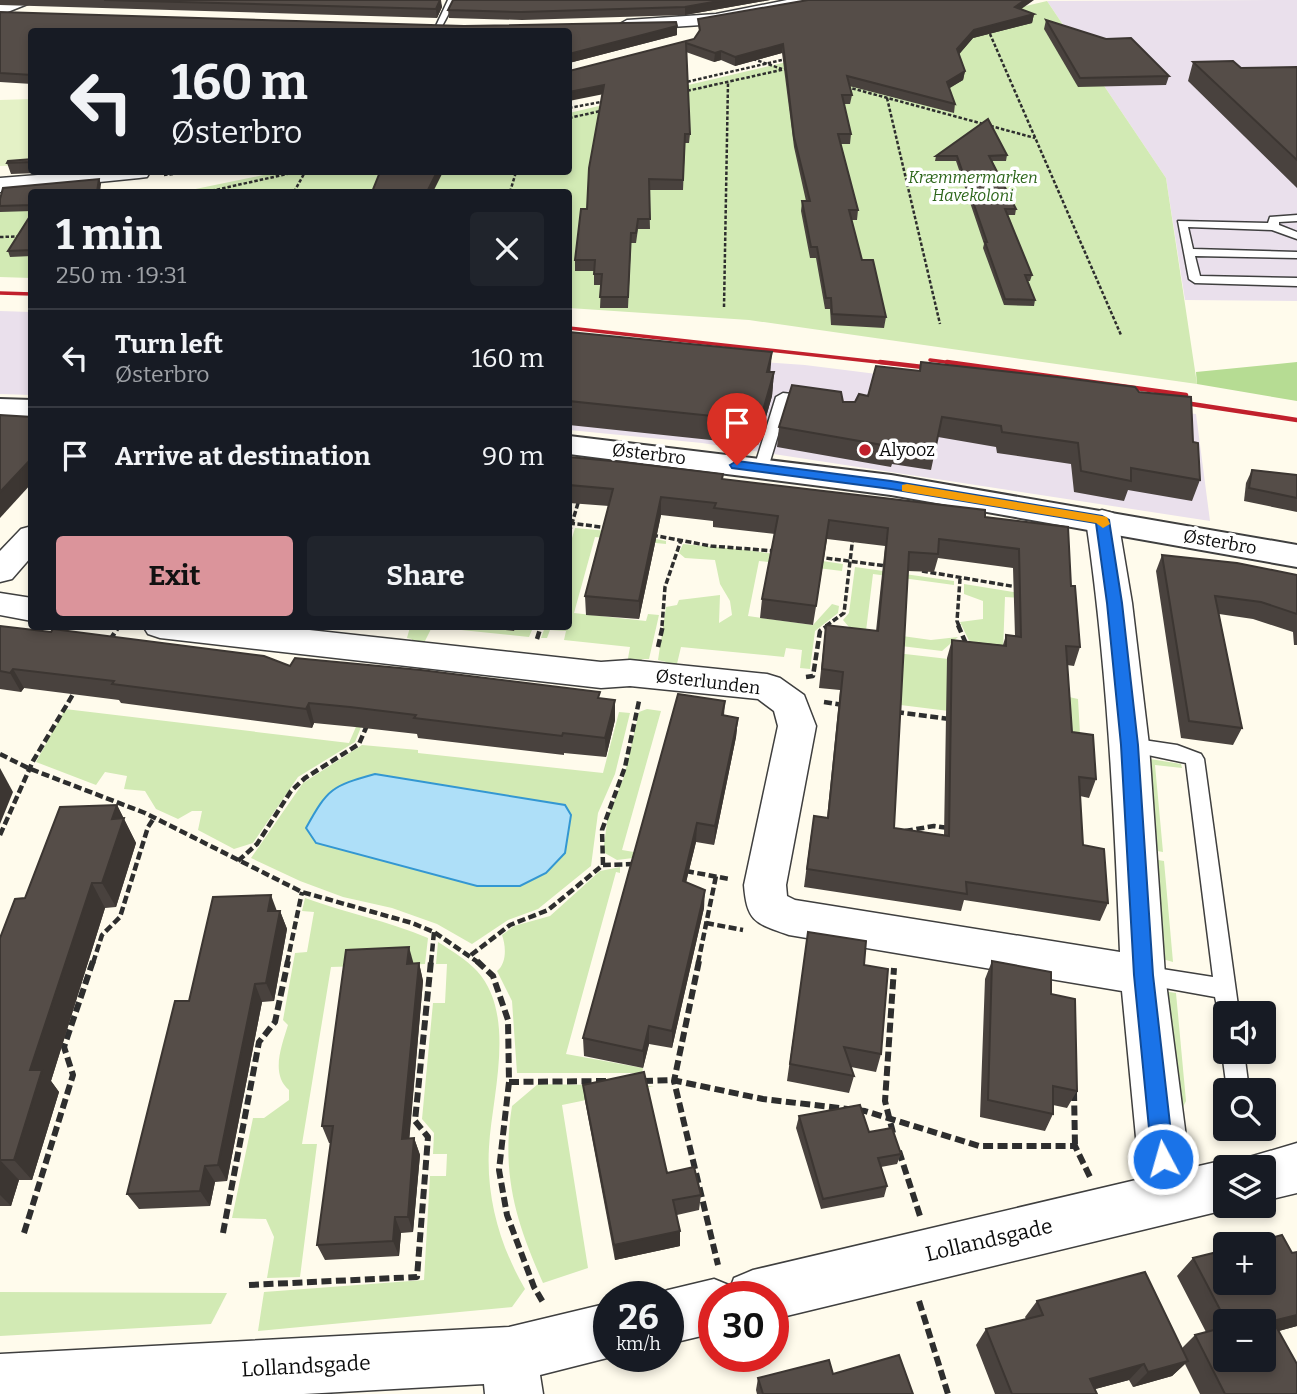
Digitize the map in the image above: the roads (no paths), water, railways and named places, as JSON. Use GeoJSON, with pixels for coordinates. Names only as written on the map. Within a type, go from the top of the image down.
{"type":"FeatureCollection","features":[{"type":"Feature","properties":{"kind":"street"},"geometry":{"type":"LineString","coordinates":[[0,11],[24,0]]}},
{"type":"Feature","properties":{"kind":"street"},"geometry":{"type":"LineString","coordinates":[[609,26],[686,32],[716,19],[812,0]]}},
{"type":"Feature","properties":{"kind":"street"},"geometry":{"type":"LineString","coordinates":[[697,7],[716,19]]}},
{"type":"Feature","properties":{"kind":"street"},"geometry":{"type":"LineString","coordinates":[[0,11],[35,14]]}},
{"type":"Feature","properties":{"kind":"street"},"geometry":{"type":"LineString","coordinates":[[432,26],[462,26]]}},
{"type":"Feature","properties":{"kind":"street"},"geometry":{"type":"LineString","coordinates":[[0,185],[107,175]]}},
{"type":"Feature","properties":{"kind":"street"},"geometry":{"type":"LineString","coordinates":[[0,408],[28,409]]}},
{"type":"Feature","properties":{"kind":"street","name":"Østerbro"},"geometry":{"type":"LineString","coordinates":[[572,445],[891,485],[1297,556]]}},
{"type":"Feature","properties":{"kind":"street"},"geometry":{"type":"LineString","coordinates":[[1102,520],[1115,603],[1130,745],[1143,975],[1168,1198]]}},
{"type":"Feature","properties":{"kind":"street"},"geometry":{"type":"LineString","coordinates":[[0,571],[28,540]]}},
{"type":"Feature","properties":{"kind":"street"},"geometry":{"type":"LineString","coordinates":[[0,604],[28,609]]}},
{"type":"Feature","properties":{"kind":"street","name":"Østerlunden"},"geometry":{"type":"LineString","coordinates":[[196,630],[601,675],[648,675],[779,696],[797,726],[765,885],[767,906],[789,917],[1143,975]]}},
{"type":"Feature","properties":{"kind":"street"},"geometry":{"type":"LineString","coordinates":[[1276,1172],[1297,1168]]}},
{"type":"Feature","properties":{"kind":"street","name":"Lollandsgade"},"geometry":{"type":"LineString","coordinates":[[785,1281],[919,1257],[1213,1188]]}},
{"type":"Feature","properties":{"kind":"street","name":"Lollandsgade"},"geometry":{"type":"LineString","coordinates":[[0,1382],[511,1374],[587,1337]]}},
{"type":"Feature","properties":{"kind":"lane"},"geometry":{"type":"LineString","coordinates":[[432,26],[452,0]]}},
{"type":"Feature","properties":{"kind":"lane"},"geometry":{"type":"LineString","coordinates":[[1273,227],[1274,219],[1297,218]]}},
{"type":"Feature","properties":{"kind":"lane"},"geometry":{"type":"LineString","coordinates":[[1297,236],[1273,227],[1182,223],[1195,279],[1297,282]]}},
{"type":"Feature","properties":{"kind":"lane"},"geometry":{"type":"LineString","coordinates":[[1188,253],[1297,256]]}},
{"type":"Feature","properties":{"kind":"lane"},"geometry":{"type":"LineString","coordinates":[[761,468],[783,397],[822,401]]}},
{"type":"Feature","properties":{"kind":"lane"},"geometry":{"type":"LineString","coordinates":[[1130,745],[1177,751],[1195,760],[1226,1001]]}},
{"type":"Feature","properties":{"kind":"lane"},"geometry":{"type":"LineString","coordinates":[[1143,975],[1225,989]]}},
{"type":"Feature","properties":{"kind":"water"},"geometry":{"type":"Polygon","coordinates":[[[375,774],[565,805],[571,815],[565,853],[546,873],[520,886],[477,886],[316,843],[306,828],[326,796],[340,786],[375,774]]]}},
{"type":"Feature","properties":{"kind":"railway"},"geometry":{"type":"LineString","coordinates":[[0,293],[28,294]]}},
{"type":"Feature","properties":{"kind":"railway"},"geometry":{"type":"LineString","coordinates":[[572,328],[896,364]]}},
{"type":"Feature","properties":{"kind":"railway"},"geometry":{"type":"LineString","coordinates":[[930,360],[960,364]]}},
{"type":"Feature","properties":{"kind":"railway"},"geometry":{"type":"LineString","coordinates":[[880,362],[940,369]]}},
{"type":"Feature","properties":{"kind":"railway"},"geometry":{"type":"LineString","coordinates":[[947,362],[1186,395]]}},
{"type":"Feature","properties":{"kind":"railway"},"geometry":{"type":"LineString","coordinates":[[1172,401],[1297,420]]}},
{"type":"Feature","properties":{"kind":"place","name":"Alyooz"},"geometry":{"type":"Point","coordinates":[865,450]}},
{"type":"Feature","properties":{"kind":"park label","name":"Kræmmermarken Havekoloni"},"geometry":{"type":"Point","coordinates":[973,186]}}]}
